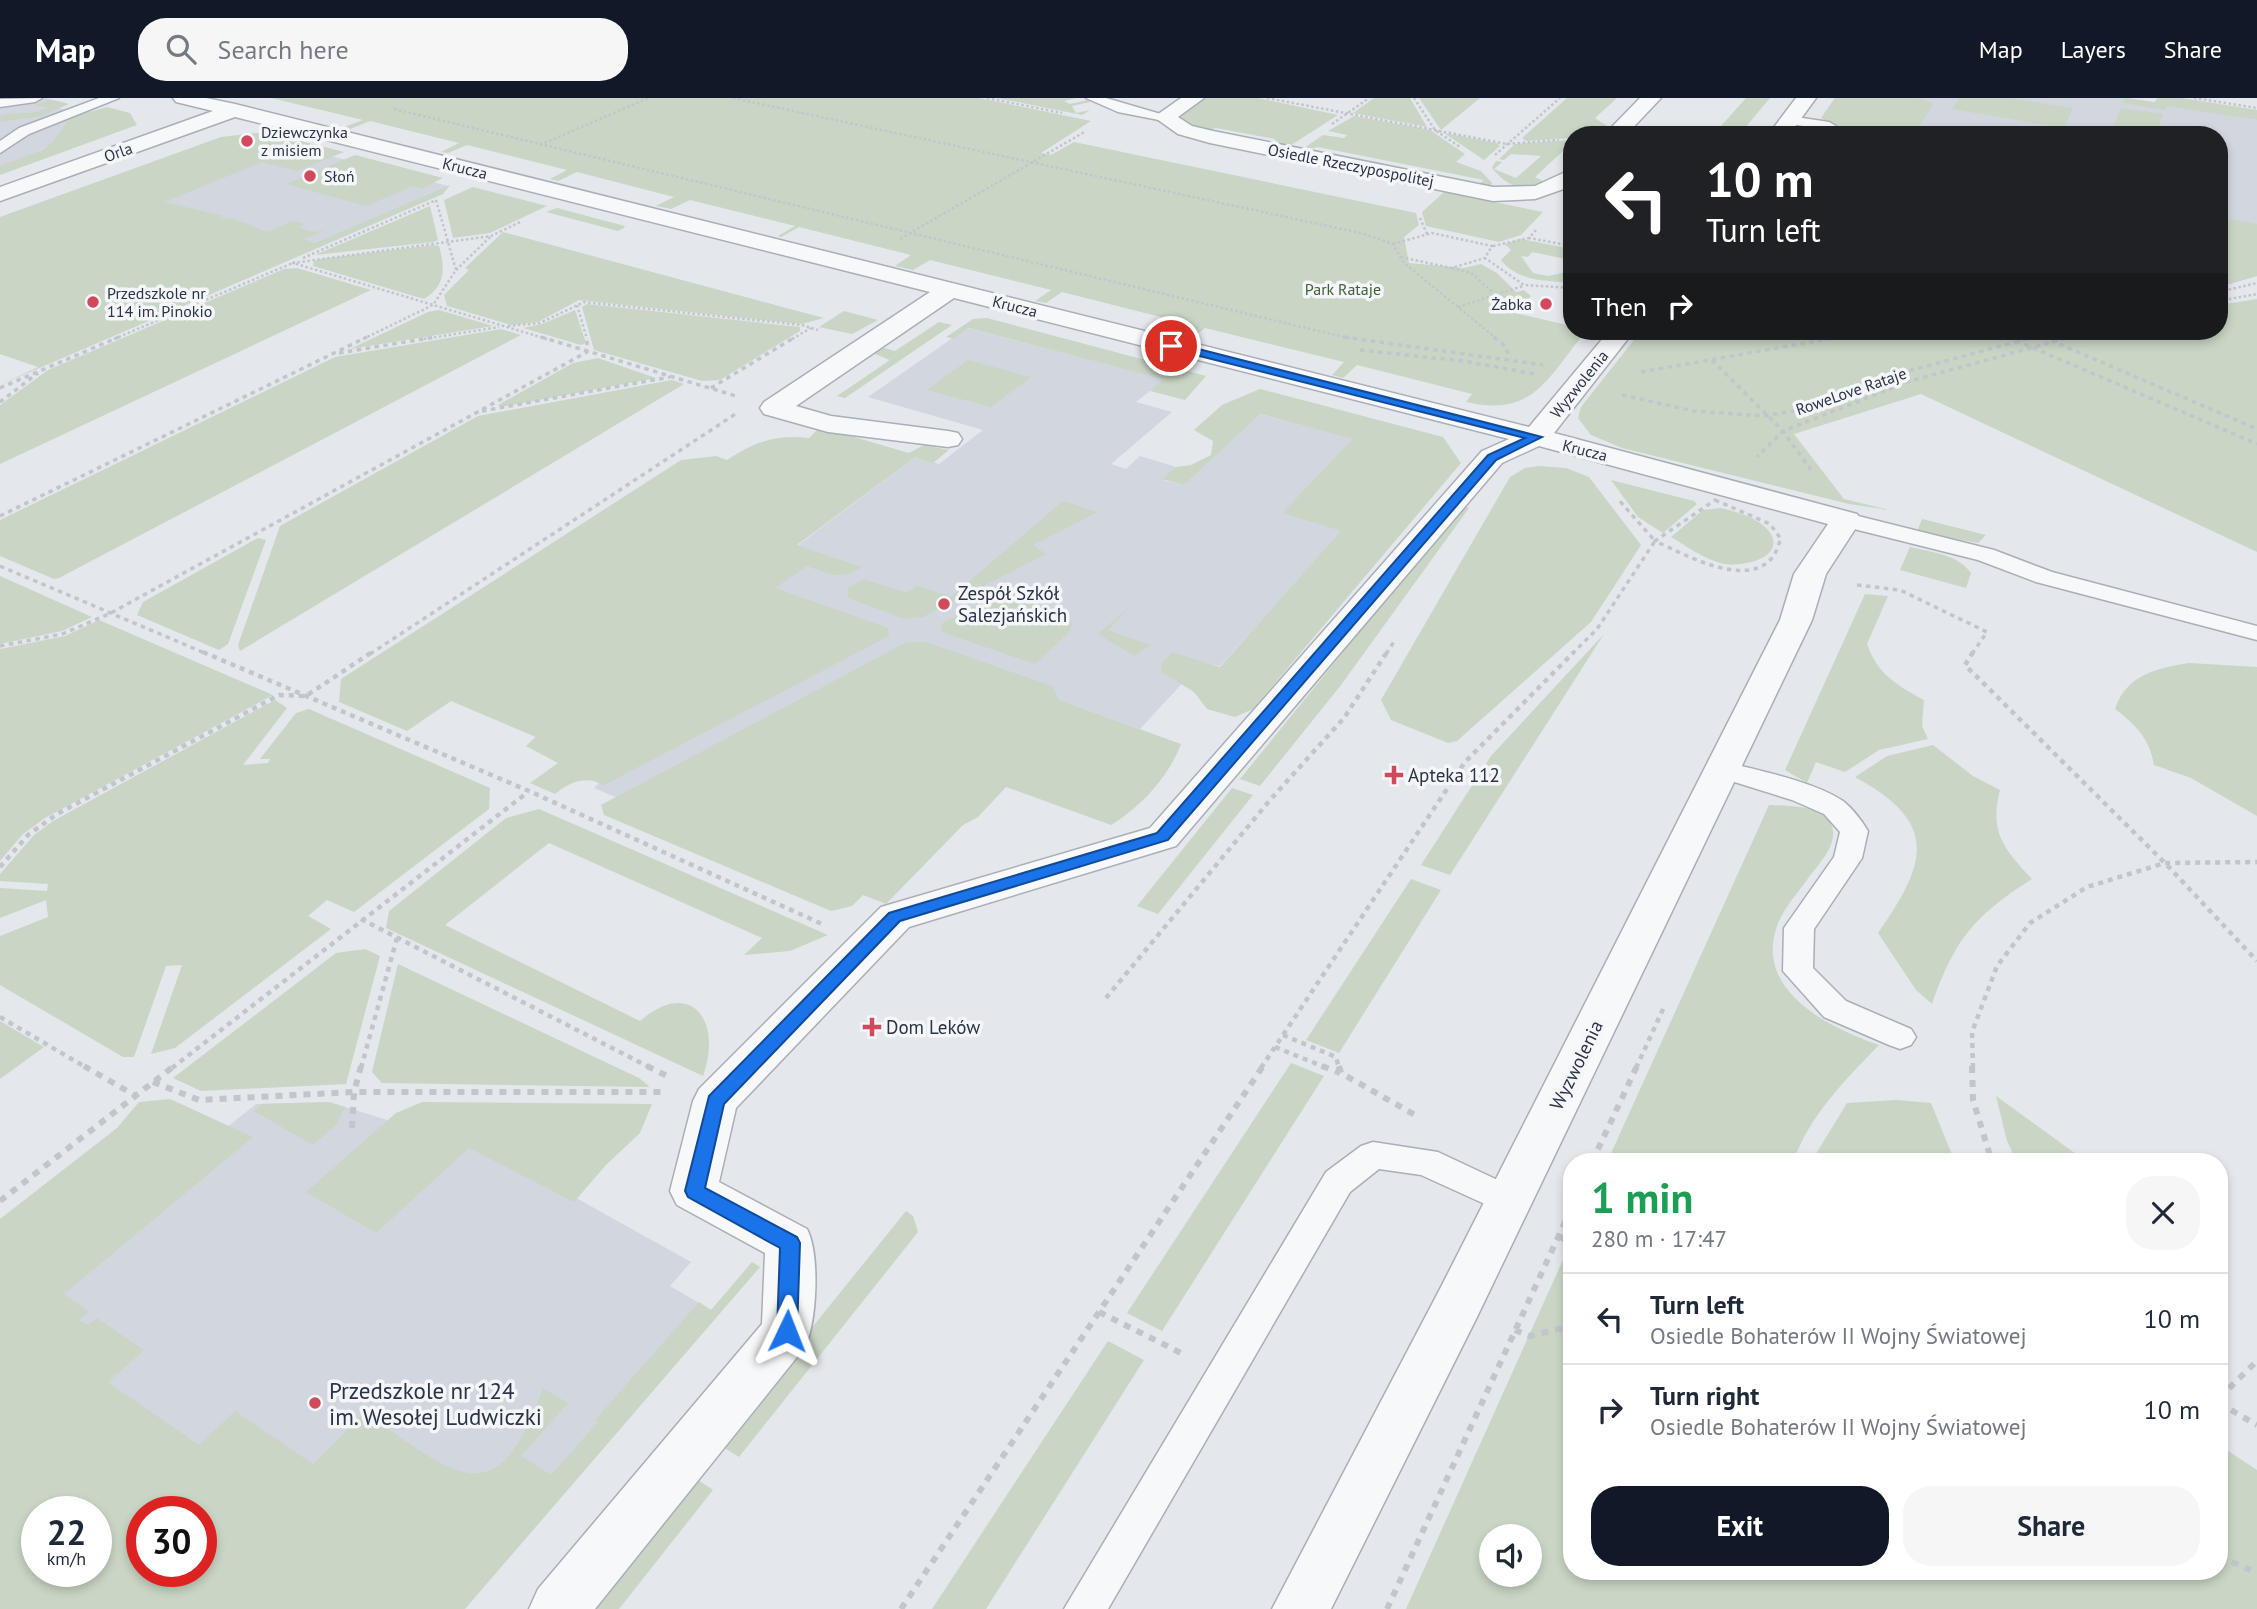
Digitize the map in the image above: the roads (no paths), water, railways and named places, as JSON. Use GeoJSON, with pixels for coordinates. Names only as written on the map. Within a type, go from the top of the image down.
{"type":"FeatureCollection","features":[{"type":"Feature","properties":{"kind":"street","name":"Krucza"},"geometry":{"type":"LineString","coordinates":[[183,98],[1536,437],[1722,494],[1846,520]]}},
{"type":"Feature","properties":{"kind":"street"},"geometry":{"type":"LineString","coordinates":[[1164,117],[1194,98]]}},
{"type":"Feature","properties":{"kind":"street"},"geometry":{"type":"LineString","coordinates":[[1623,126],[1651,98]]}},
{"type":"Feature","properties":{"kind":"street"},"geometry":{"type":"LineString","coordinates":[[1785,126],[1806,98]]}},
{"type":"Feature","properties":{"kind":"street","name":"Orla"},"geometry":{"type":"LineString","coordinates":[[0,194],[235,110]]}},
{"type":"Feature","properties":{"kind":"street","name":"Osiedle Rzeczypospolitej"},"geometry":{"type":"LineString","coordinates":[[1164,117],[1185,130],[1210,136],[1493,194],[1540,192],[1563,183]]}},
{"type":"Feature","properties":{"kind":"street"},"geometry":{"type":"LineString","coordinates":[[948,439],[828,424],[765,404],[882,335],[950,290]]}},
{"type":"Feature","properties":{"kind":"street","name":"Wyzwolenia"},"geometry":{"type":"LineString","coordinates":[[1536,437],[1615,340]]}},
{"type":"Feature","properties":{"kind":"street"},"geometry":{"type":"LineString","coordinates":[[558,1609],[787,1331],[790,1243],[694,1191],[706,1097],[895,917],[1163,837],[1492,457],[1536,437]]}},
{"type":"Feature","properties":{"kind":"street","name":"Wyzwolenia"},"geometry":{"type":"LineString","coordinates":[[1301,1609],[1509,1201],[1796,620],[1810,574],[1846,520]]}},
{"type":"Feature","properties":{"kind":"lane"},"geometry":{"type":"LineString","coordinates":[[0,103],[35,98]]}},
{"type":"Feature","properties":{"kind":"lane"},"geometry":{"type":"LineString","coordinates":[[0,148],[24,131],[112,98]]}},
{"type":"Feature","properties":{"kind":"lane"},"geometry":{"type":"LineString","coordinates":[[1093,98],[1123,109],[1164,117]]}},
{"type":"Feature","properties":{"kind":"lane"},"geometry":{"type":"LineString","coordinates":[[0,129],[24,131]]}},
{"type":"Feature","properties":{"kind":"lane"},"geometry":{"type":"LineString","coordinates":[[1846,520],[1986,555],[2043,577],[2257,633]]}},
{"type":"Feature","properties":{"kind":"lane"},"geometry":{"type":"LineString","coordinates":[[1721,769],[1802,794],[1834,808],[1854,831],[1848,858],[1799,928],[1798,971],[1835,1009],[1900,1037]]}},
{"type":"Feature","properties":{"kind":"lane"},"geometry":{"type":"LineString","coordinates":[[1085,1609],[1338,1182],[1373,1155],[1426,1162],[1509,1201]]}},
{"type":"Feature","properties":{"kind":"place","name":"Dziewczynka z misiem"},"geometry":{"type":"Point","coordinates":[247,141]}},
{"type":"Feature","properties":{"kind":"place","name":"Słoń"},"geometry":{"type":"Point","coordinates":[310,176]}},
{"type":"Feature","properties":{"kind":"place","name":"Przedszkole nr 114 im. Pinokio"},"geometry":{"type":"Point","coordinates":[93,302]}},
{"type":"Feature","properties":{"kind":"place","name":"Żabka"},"geometry":{"type":"Point","coordinates":[1546,304]}},
{"type":"Feature","properties":{"kind":"place","name":"Zespół Szkół Salezjańskich"},"geometry":{"type":"Point","coordinates":[944,604]}},
{"type":"Feature","properties":{"kind":"place","name":"Apteka 112"},"geometry":{"type":"Point","coordinates":[1394,775]}},
{"type":"Feature","properties":{"kind":"place","name":"Dom Leków"},"geometry":{"type":"Point","coordinates":[872,1027]}},
{"type":"Feature","properties":{"kind":"place","name":"Przedszkole nr 124 im. Wesołej Ludwiczki"},"geometry":{"type":"Point","coordinates":[315,1403]}},
{"type":"Feature","properties":{"kind":"park label","name":"Park Rataje"},"geometry":{"type":"Point","coordinates":[1343,289]}}]}
